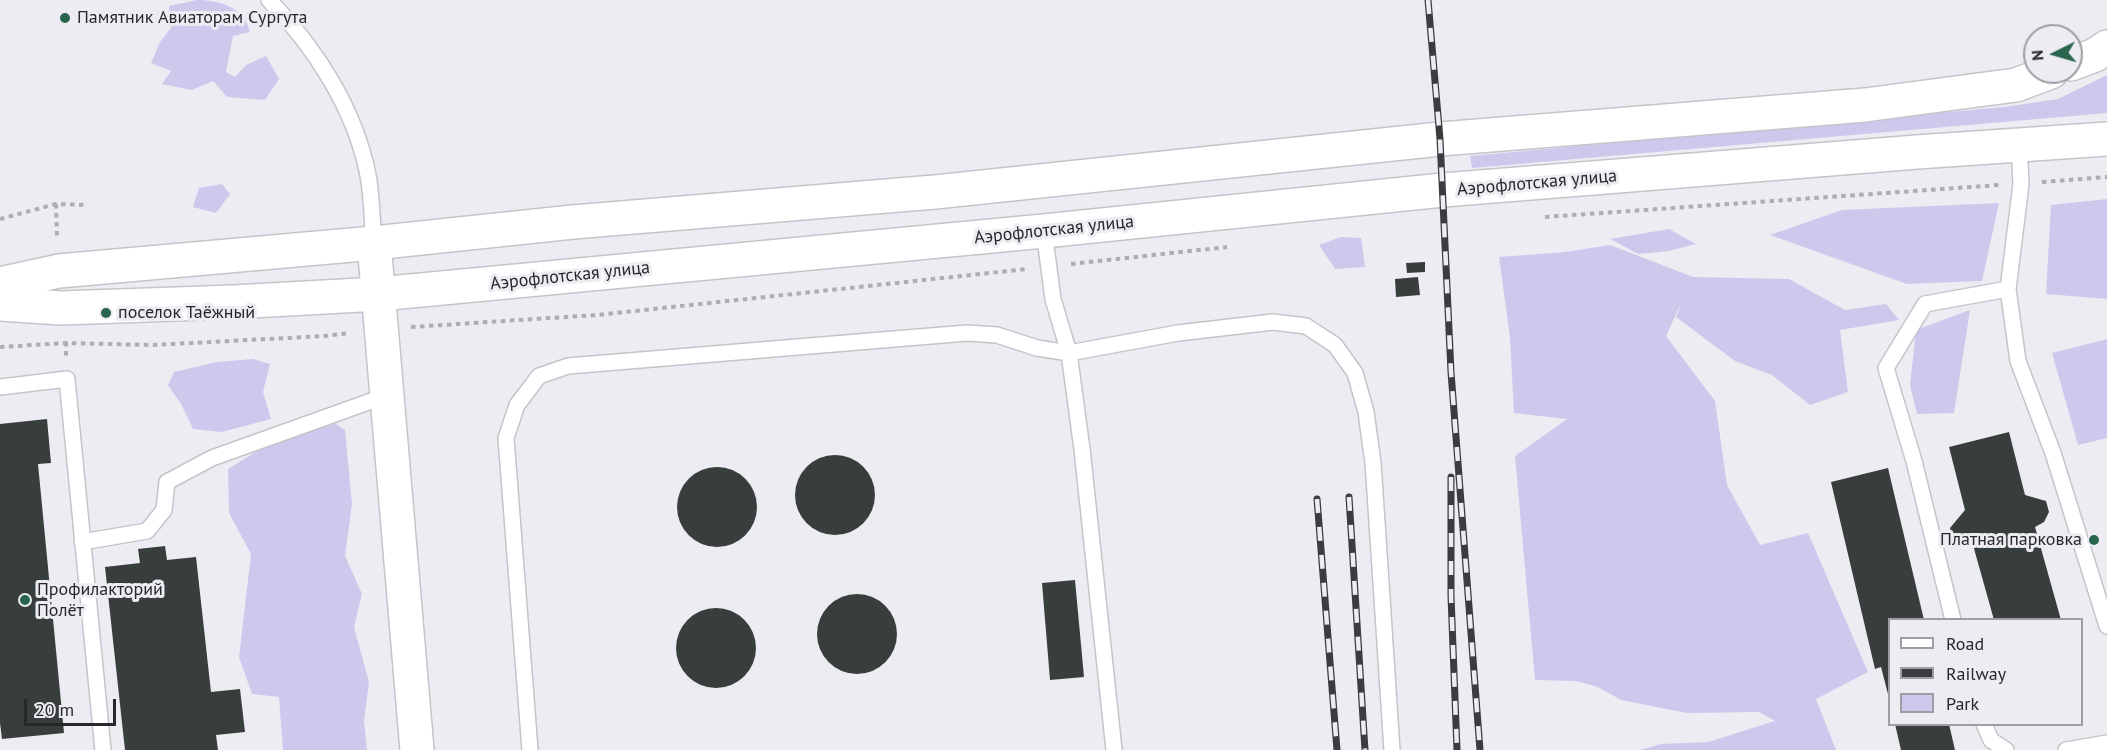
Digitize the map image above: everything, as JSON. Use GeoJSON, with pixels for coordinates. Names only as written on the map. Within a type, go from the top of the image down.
{"type":"FeatureCollection","features":[{"type":"Feature","properties":{"kind":"main road"},"geometry":{"type":"LineString","coordinates":[[2083,60],[2107,47]]}},
{"type":"Feature","properties":{"kind":"main road"},"geometry":{"type":"LineString","coordinates":[[0,284],[59,271],[374,243],[573,222],[935,192],[1440,140],[1865,105],[2023,82]]}},
{"type":"Feature","properties":{"kind":"main road","name":"Аэрофлотская улица"},"geometry":{"type":"LineString","coordinates":[[0,304],[61,308],[379,294],[1044,231],[1443,190],[2107,139]]}},
{"type":"Feature","properties":{"kind":"main road"},"geometry":{"type":"LineString","coordinates":[[374,243],[417,750]]}},
{"type":"Feature","properties":{"kind":"lane"},"geometry":{"type":"LineString","coordinates":[[269,0],[317,58],[349,114],[368,175],[374,243]]}},
{"type":"Feature","properties":{"kind":"lane"},"geometry":{"type":"LineString","coordinates":[[2019,145],[2021,184],[2008,289],[2018,361],[2053,453],[2107,626]]}},
{"type":"Feature","properties":{"kind":"lane"},"geometry":{"type":"LineString","coordinates":[[1044,231],[1053,299],[1069,353],[1082,449],[1114,750]]}},
{"type":"Feature","properties":{"kind":"lane"},"geometry":{"type":"LineString","coordinates":[[1953,618],[1914,461],[1886,368],[1925,304],[2008,289]]}},
{"type":"Feature","properties":{"kind":"lane"},"geometry":{"type":"LineString","coordinates":[[530,750],[506,438],[517,405],[538,376],[568,366],[967,333],[997,335],[1037,348],[1069,353],[1178,333],[1273,322],[1306,326],[1335,345],[1355,373],[1367,422],[1377,522],[1392,750]]}},
{"type":"Feature","properties":{"kind":"lane"},"geometry":{"type":"LineString","coordinates":[[0,387],[67,380],[102,750]]}},
{"type":"Feature","properties":{"kind":"lane"},"geometry":{"type":"LineString","coordinates":[[82,542],[147,531],[164,510],[167,482],[212,458],[388,395]]}},
{"type":"Feature","properties":{"kind":"lane"},"geometry":{"type":"LineString","coordinates":[[1985,726],[1991,740],[2006,750]]}},
{"type":"Feature","properties":{"kind":"lane"},"geometry":{"type":"LineString","coordinates":[[2066,750],[2107,743]]}},
{"type":"Feature","properties":{"kind":"path"},"geometry":{"type":"LineString","coordinates":[[0,219],[56,204],[88,205]]}},
{"type":"Feature","properties":{"kind":"green space"},"geometry":{"type":"Polygon","coordinates":[[[197,0],[223,4],[243,17],[250,32],[233,36],[226,72],[235,77],[246,65],[266,56],[279,79],[265,100],[227,97],[213,81],[192,90],[162,84],[171,71],[151,63],[160,42],[171,28],[169,6],[197,0]]]}},
{"type":"Feature","properties":{"kind":"green space"},"geometry":{"type":"Polygon","coordinates":[[[2107,75],[2107,113],[1472,168],[1470,156],[2004,107],[2058,99],[2107,75]]]}},
{"type":"Feature","properties":{"kind":"green space"},"geometry":{"type":"Polygon","coordinates":[[[222,184],[230,194],[216,213],[193,207],[199,188],[222,184]]]}},
{"type":"Feature","properties":{"kind":"green space"},"geometry":{"type":"Polygon","coordinates":[[[2107,199],[2107,299],[2046,294],[2051,205],[2107,199]]]}},
{"type":"Feature","properties":{"kind":"green space"},"geometry":{"type":"Polygon","coordinates":[[[1999,203],[1982,281],[1907,284],[1770,235],[1842,210],[1999,203]]]}},
{"type":"Feature","properties":{"kind":"green space"},"geometry":{"type":"Polygon","coordinates":[[[1669,229],[1696,244],[1669,251],[1638,254],[1610,239],[1669,229]]]}},
{"type":"Feature","properties":{"kind":"green space"},"geometry":{"type":"Polygon","coordinates":[[[1341,237],[1361,238],[1365,267],[1335,269],[1319,245],[1341,237]]]}},
{"type":"Feature","properties":{"kind":"green space"},"geometry":{"type":"Polygon","coordinates":[[[1610,245],[1693,277],[1789,279],[1845,310],[1886,304],[1899,320],[1840,330],[1848,392],[1810,405],[1772,375],[1735,361],[1676,317],[1683,299],[1666,336],[1715,401],[1727,485],[1760,545],[1808,533],[1868,672],[1816,699],[1836,750],[1640,750],[1661,744],[1708,742],[1775,721],[1759,712],[1687,713],[1621,700],[1598,687],[1576,681],[1535,680],[1515,456],[1567,419],[1514,413],[1510,338],[1499,257],[1565,252],[1610,245]]]}},
{"type":"Feature","properties":{"kind":"green space"},"geometry":{"type":"Polygon","coordinates":[[[1970,310],[1954,413],[1917,414],[1910,385],[1916,330],[1970,310]]]}},
{"type":"Feature","properties":{"kind":"green space"},"geometry":{"type":"Polygon","coordinates":[[[2107,339],[2107,438],[2078,445],[2052,353],[2107,339]]]}},
{"type":"Feature","properties":{"kind":"green space"},"geometry":{"type":"Polygon","coordinates":[[[253,359],[270,364],[263,392],[271,419],[222,432],[193,429],[181,404],[168,385],[174,372],[217,362],[253,359]]]}},
{"type":"Feature","properties":{"kind":"green space"},"geometry":{"type":"Polygon","coordinates":[[[331,421],[345,430],[352,504],[345,556],[362,594],[354,627],[369,682],[364,721],[367,750],[283,750],[279,697],[252,694],[239,657],[251,554],[229,513],[228,469],[262,448],[331,421]]]}},
{"type":"Feature","properties":{"kind":"building"},"geometry":{"type":"Polygon","coordinates":[[[1425,262],[1425,272],[1407,273],[1406,263],[1425,262]]]}},
{"type":"Feature","properties":{"kind":"building"},"geometry":{"type":"Polygon","coordinates":[[[1418,277],[1420,295],[1396,297],[1395,279],[1418,277]]]}},
{"type":"Feature","properties":{"kind":"building","name":"Профилакторий Полёт"},"geometry":{"type":"Polygon","coordinates":[[[47,419],[51,463],[38,464],[64,733],[2,739],[0,723],[0,424],[47,419]]]}},
{"type":"Feature","properties":{"kind":"building"},"geometry":{"type":"Polygon","coordinates":[[[2009,432],[2025,495],[2046,501],[2049,512],[2044,522],[2035,527],[2060,618],[1993,618],[1973,545],[1962,545],[1953,539],[1950,528],[1965,510],[1949,447],[2009,432]]]}},
{"type":"Feature","properties":{"kind":"building"},"geometry":{"type":"Polygon","coordinates":[[[827,455],[843,455],[864,466],[875,487],[875,503],[864,524],[843,535],[827,535],[813,529],[801,517],[795,503],[795,487],[801,473],[813,461],[827,455]]]}},
{"type":"Feature","properties":{"kind":"building"},"geometry":{"type":"Polygon","coordinates":[[[709,467],[725,467],[746,478],[757,499],[757,515],[746,536],[725,547],[709,547],[695,541],[683,529],[677,515],[677,499],[683,485],[695,473],[709,467]]]}},
{"type":"Feature","properties":{"kind":"building"},"geometry":{"type":"Polygon","coordinates":[[[1888,468],[1924,618],[1888,618],[1888,694],[1881,667],[1875,669],[1831,482],[1888,468]]]}},
{"type":"Feature","properties":{"kind":"building"},"geometry":{"type":"Polygon","coordinates":[[[165,546],[167,560],[196,557],[211,692],[240,689],[245,732],[216,735],[218,750],[125,750],[105,567],[140,563],[138,549],[165,546]]]}},
{"type":"Feature","properties":{"kind":"building"},"geometry":{"type":"Polygon","coordinates":[[[1075,580],[1084,677],[1050,680],[1042,583],[1075,580]]]}},
{"type":"Feature","properties":{"kind":"building"},"geometry":{"type":"Polygon","coordinates":[[[849,594],[865,594],[886,605],[897,626],[897,642],[886,663],[865,674],[849,674],[835,668],[823,656],[817,642],[817,626],[823,612],[835,600],[849,594]]]}},
{"type":"Feature","properties":{"kind":"building"},"geometry":{"type":"Polygon","coordinates":[[[708,608],[724,608],[745,619],[756,640],[756,656],[745,677],[724,688],[708,688],[694,682],[682,670],[676,656],[676,640],[682,626],[694,614],[708,608]]]}},
{"type":"Feature","properties":{"kind":"building"},"geometry":{"type":"Polygon","coordinates":[[[1895,726],[1949,726],[1955,750],[1901,750],[1895,726]]]}},
{"type":"Feature","properties":{"kind":"railway"},"geometry":{"type":"LineString","coordinates":[[1428,0],[1440,139],[1451,372],[1480,750]]}},
{"type":"Feature","properties":{"kind":"railway"},"geometry":{"type":"LineString","coordinates":[[1451,477],[1451,596],[1457,750]]}},
{"type":"Feature","properties":{"kind":"railway"},"geometry":{"type":"LineString","coordinates":[[1349,497],[1365,750]]}},
{"type":"Feature","properties":{"kind":"railway"},"geometry":{"type":"LineString","coordinates":[[1317,499],[1337,750]]}},
{"type":"Feature","properties":{"kind":"place","name":"Памятник Авиаторам Сургута"},"geometry":{"type":"Point","coordinates":[65,18]}},
{"type":"Feature","properties":{"kind":"place","name":"поселок Таёжный"},"geometry":{"type":"Point","coordinates":[106,313]}},
{"type":"Feature","properties":{"kind":"place","name":"Платная парковка"},"geometry":{"type":"Point","coordinates":[2094,540]}},
{"type":"Feature","properties":{"kind":"place","name":"Профилакторий Полёт"},"geometry":{"type":"Point","coordinates":[25,600]}}]}
